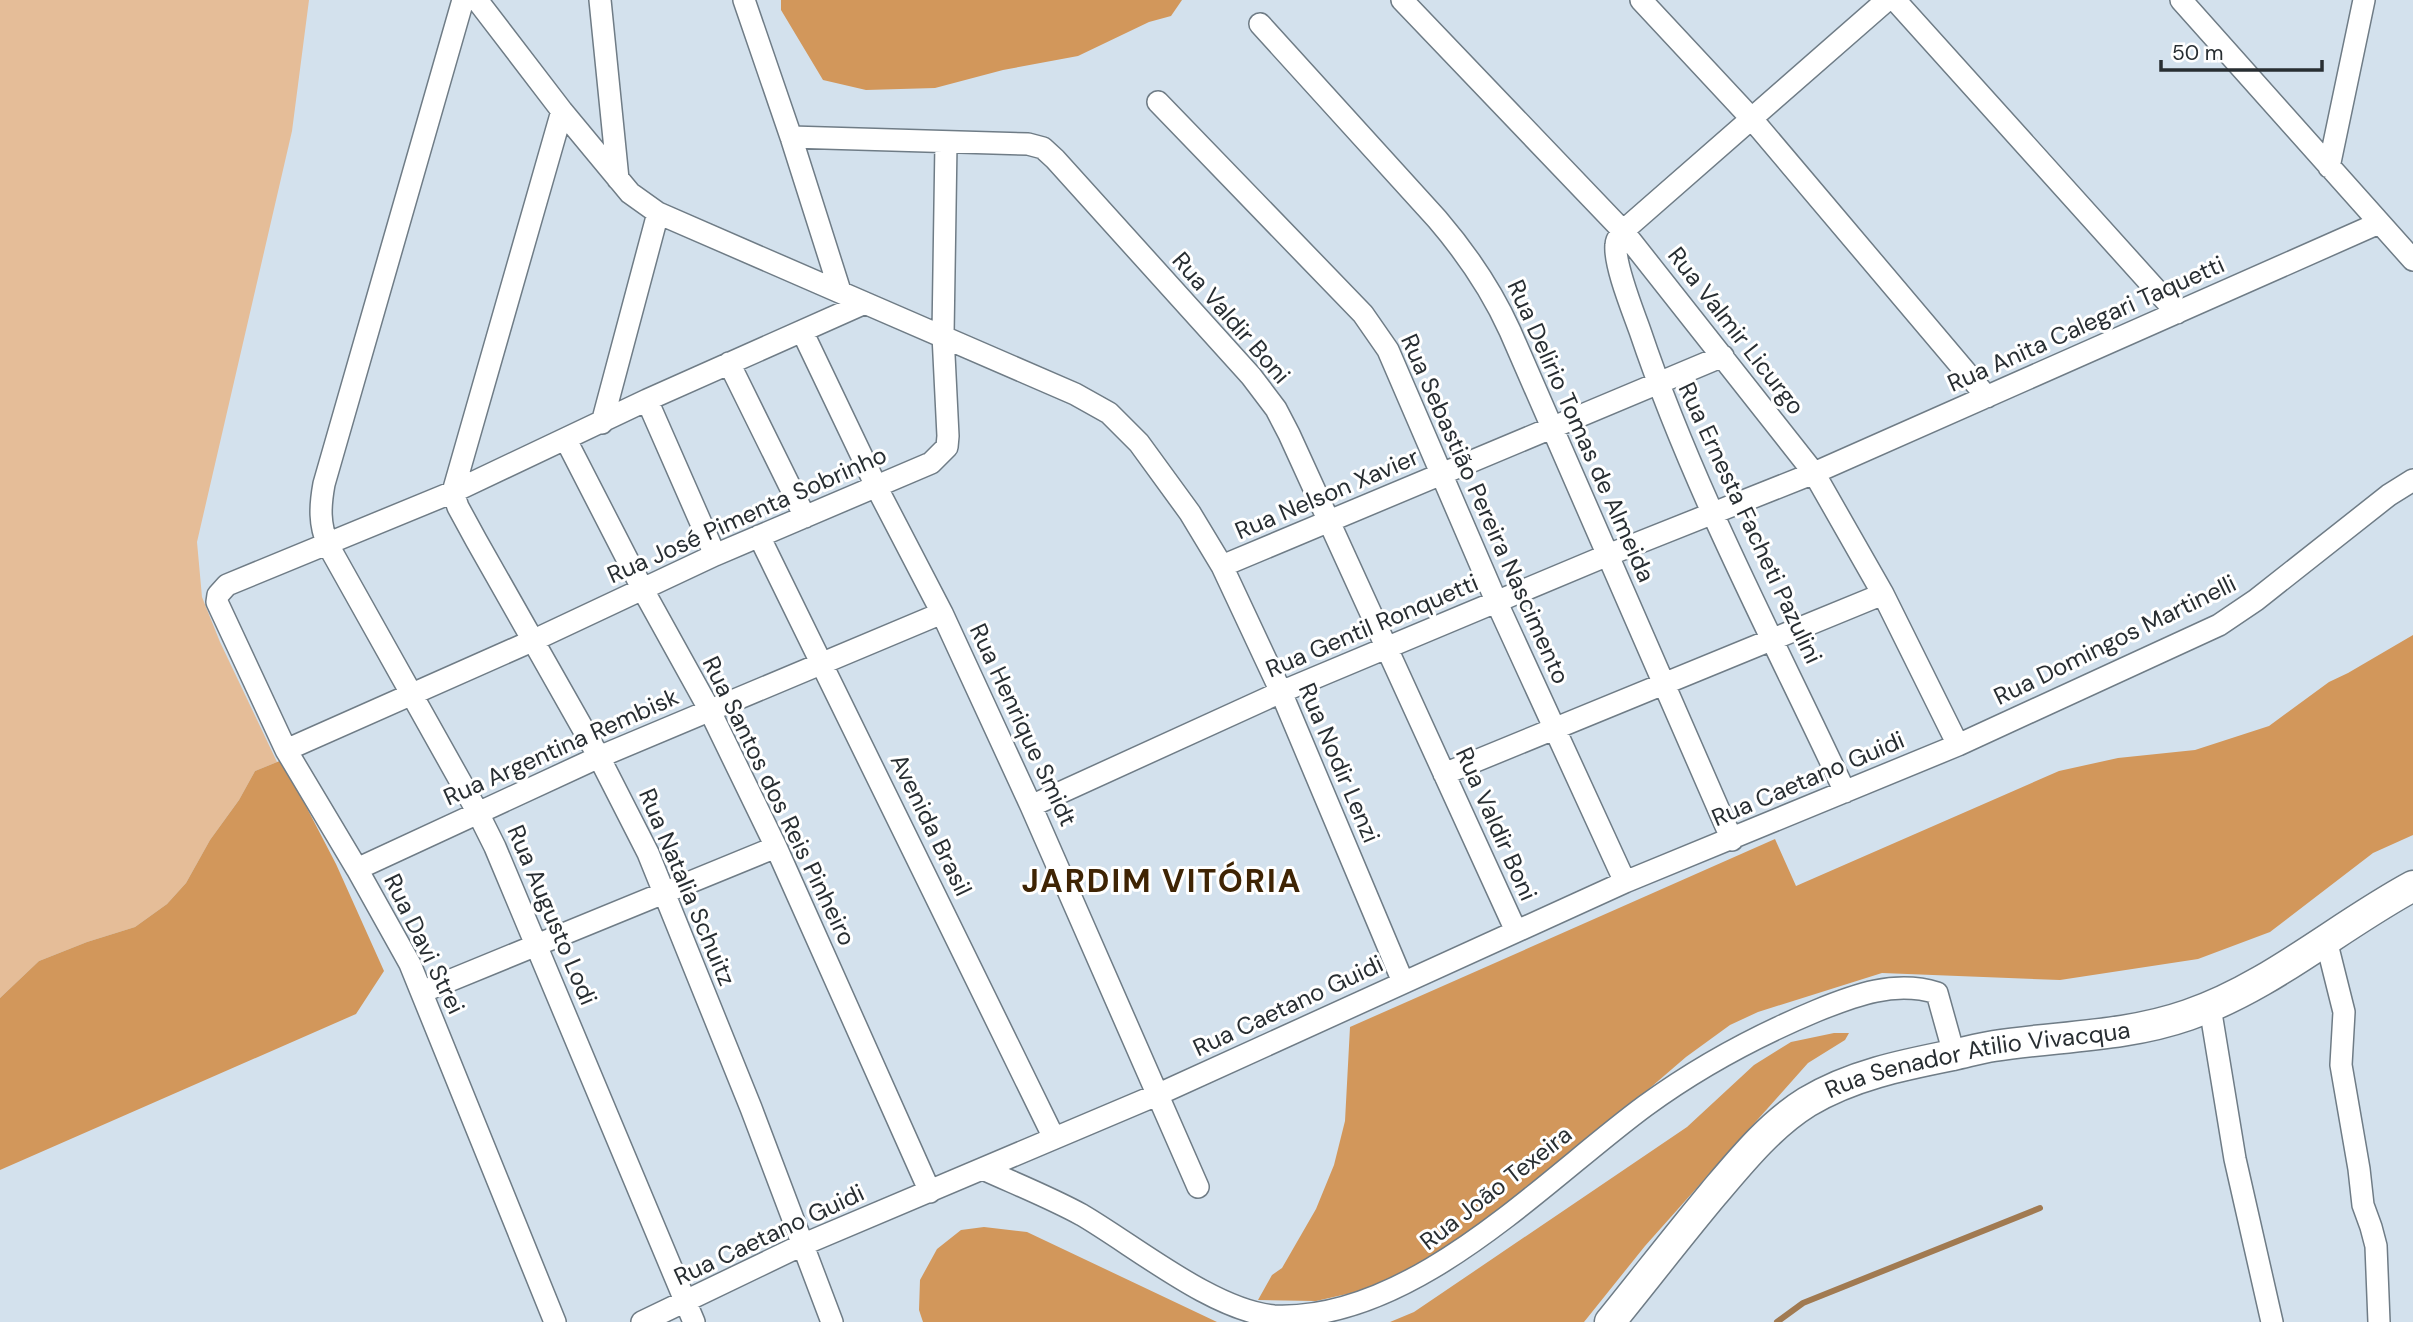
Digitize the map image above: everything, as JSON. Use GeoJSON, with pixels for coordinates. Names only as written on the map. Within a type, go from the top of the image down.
{"type":"FeatureCollection","features":[{"type":"Feature","properties":{"kind":"street","name":"Rua Augusto Lodi"},"geometry":{"type":"LineString","coordinates":[[463,0],[324,484],[320,509],[321,525],[328,545],[477,811],[537,944],[690,1312]]}},
{"type":"Feature","properties":{"kind":"street","name":"Rua Nodir Lenzi"},"geometry":{"type":"LineString","coordinates":[[477,0],[618,179],[639,200],[658,213],[1075,394],[1109,413],[1139,443],[1190,513],[1222,566],[1281,692],[1403,982]]}},
{"type":"Feature","properties":{"kind":"street"},"geometry":{"type":"LineString","coordinates":[[600,0],[618,179]]}},
{"type":"Feature","properties":{"kind":"street"},"geometry":{"type":"LineString","coordinates":[[744,0],[840,291]]}},
{"type":"Feature","properties":{"kind":"street","name":"Rua Valmir Licurgo"},"geometry":{"type":"LineString","coordinates":[[1402,0],[1623,231],[1814,473],[1883,594],[1958,746]]}},
{"type":"Feature","properties":{"kind":"street"},"geometry":{"type":"LineString","coordinates":[[1641,0],[1751,118],[1987,397]]}},
{"type":"Feature","properties":{"kind":"street"},"geometry":{"type":"LineString","coordinates":[[1623,231],[1887,0]]}},
{"type":"Feature","properties":{"kind":"street"},"geometry":{"type":"LineString","coordinates":[[1895,0],[2177,313]]}},
{"type":"Feature","properties":{"kind":"street"},"geometry":{"type":"LineString","coordinates":[[2181,0],[2413,260]]}},
{"type":"Feature","properties":{"kind":"street"},"geometry":{"type":"LineString","coordinates":[[2329,167],[2364,0]]}},
{"type":"Feature","properties":{"kind":"street","name":"Rua Delirio Tomas de Almeida"},"geometry":{"type":"LineString","coordinates":[[1260,24],[1462,248],[1498,304],[1732,840]]}},
{"type":"Feature","properties":{"kind":"street","name":"Rua Sebastião Pereira Nascimento"},"geometry":{"type":"LineString","coordinates":[[1158,102],[1372,326],[1399,372],[1497,603],[1625,882]]}},
{"type":"Feature","properties":{"kind":"street"},"geometry":{"type":"LineString","coordinates":[[453,492],[562,111]]}},
{"type":"Feature","properties":{"kind":"street","name":"Rua Valdir Boni"},"geometry":{"type":"LineString","coordinates":[[791,137],[1028,144],[1043,148],[1055,159],[1266,394],[1289,435],[1516,931]]}},
{"type":"Feature","properties":{"kind":"street","name":"Rua José Pimenta Sobrinho"},"geometry":{"type":"LineString","coordinates":[[286,750],[715,555],[931,463],[947,447],[943,335],[946,143]]}},
{"type":"Feature","properties":{"kind":"street"},"geometry":{"type":"LineString","coordinates":[[602,423],[658,213]]}},
{"type":"Feature","properties":{"kind":"street","name":"Rua Anita Calegari Taquetti"},"geometry":{"type":"LineString","coordinates":[[1814,473],[2379,223]]}},
{"type":"Feature","properties":{"kind":"street","name":"Rua Ernesta Facheti Pazulini"},"geometry":{"type":"LineString","coordinates":[[1623,231],[1616,243],[1617,258],[1658,384],[1711,513],[1845,792]]}},
{"type":"Feature","properties":{"kind":"street"},"geometry":{"type":"LineString","coordinates":[[328,545],[453,492],[647,400],[865,303]]}},
{"type":"Feature","properties":{"kind":"street","name":"Rua Henrique Smidt"},"geometry":{"type":"LineString","coordinates":[[802,331],[877,488],[943,613],[1159,1094],[1198,1187]]}},
{"type":"Feature","properties":{"kind":"street","name":"Rua Nelson Xavier"},"geometry":{"type":"LineString","coordinates":[[1222,566],[1723,356]]}},
{"type":"Feature","properties":{"kind":"street"},"geometry":{"type":"LineString","coordinates":[[729,363],[805,517]]}},
{"type":"Feature","properties":{"kind":"street"},"geometry":{"type":"LineString","coordinates":[[647,400],[715,555]]}},
{"type":"Feature","properties":{"kind":"street","name":"Rua Santos dos Reis Pinheiro"},"geometry":{"type":"LineString","coordinates":[[566,440],[642,588],[709,709],[776,847],[930,1192]]}},
{"type":"Feature","properties":{"kind":"street","name":"Rua Gentil Ronquetti"},"geometry":{"type":"LineString","coordinates":[[1031,806],[1281,692],[1608,555],[1814,473]]}},
{"type":"Feature","properties":{"kind":"street","name":"Rua Domingos Martinelli"},"geometry":{"type":"LineString","coordinates":[[1958,746],[2236,615],[2389,495],[2413,480]]}},
{"type":"Feature","properties":{"kind":"street","name":"Rua Natalia Schuitz"},"geometry":{"type":"LineString","coordinates":[[453,492],[463,518],[628,812],[664,892],[751,1108],[832,1322]]}},
{"type":"Feature","properties":{"kind":"street","name":"Avenida Brasil"},"geometry":{"type":"LineString","coordinates":[[759,536],[1054,1138]]}},
{"type":"Feature","properties":{"kind":"street","name":"Rua Davi Strei"},"geometry":{"type":"LineString","coordinates":[[328,545],[227,585],[218,595],[217,602],[286,750],[357,869],[422,992],[555,1322]]}},
{"type":"Feature","properties":{"kind":"street"},"geometry":{"type":"LineString","coordinates":[[1444,774],[1883,594]]}},
{"type":"Feature","properties":{"kind":"street","name":"Rua Argentina Rembisk"},"geometry":{"type":"LineString","coordinates":[[357,869],[477,811],[599,757],[943,613]]}},
{"type":"Feature","properties":{"kind":"street","name":"Rua Caetano Guidi"},"geometry":{"type":"LineString","coordinates":[[642,1322],[690,1312],[802,1245],[1159,1094],[1625,882],[1958,746]]}},
{"type":"Feature","properties":{"kind":"street"},"geometry":{"type":"LineString","coordinates":[[422,992],[776,847]]}},
{"type":"Feature","properties":{"kind":"street","name":"Rua Senador Atilio Vivacqua"},"geometry":{"type":"LineString","coordinates":[[1609,1322],[1747,1154],[1778,1124],[1830,1089],[1864,1076],[1993,1046],[2113,1033],[2185,1016],[2210,1007],[2253,984],[2413,886]]}},
{"type":"Feature","properties":{"kind":"street"},"geometry":{"type":"LineString","coordinates":[[2326,940],[2344,1012],[2341,1065],[2359,1169],[2362,1206],[2374,1237],[2379,1322]]}},
{"type":"Feature","properties":{"kind":"street","name":"Rua João Texeira"},"geometry":{"type":"LineString","coordinates":[[983,1169],[1080,1214],[1228,1303],[1256,1314],[1297,1318],[1343,1310],[1421,1278],[1481,1239],[1647,1105],[1734,1049],[1838,1002],[1870,992],[1903,987],[1923,988],[1937,993],[1954,1055]]}},
{"type":"Feature","properties":{"kind":"street"},"geometry":{"type":"LineString","coordinates":[[2210,1007],[2235,1159],[2272,1322]]}},
{"type":"Feature","properties":{"kind":"shaded area"},"geometry":{"type":"Polygon","coordinates":[[[0,0],[309,0],[292,131],[197,542],[202,597],[220,642],[277,762],[255,771],[239,800],[210,840],[186,883],[167,904],[135,927],[39,961],[0,998],[0,0]]]}},
{"type":"Feature","properties":{"kind":"shaded area"},"geometry":{"type":"Polygon","coordinates":[[[781,0],[1182,0],[1171,16],[1149,22],[1078,56],[1003,70],[935,88],[866,90],[823,80],[781,10],[781,0]]]}},
{"type":"Feature","properties":{"kind":"shaded area"},"geometry":{"type":"Polygon","coordinates":[[[2413,635],[2413,835],[2373,853],[2270,932],[2198,959],[2060,980],[1882,973],[1758,1012],[1730,1025],[1686,1057],[1529,1192],[1445,1256],[1369,1289],[1316,1301],[1258,1300],[1272,1275],[1282,1268],[1316,1209],[1334,1165],[1345,1121],[1350,1027],[1775,839],[1796,886],[2059,771],[2118,758],[2195,750],[2269,726],[2329,682],[2413,635]]]}},
{"type":"Feature","properties":{"kind":"shaded area"},"geometry":{"type":"Polygon","coordinates":[[[282,760],[336,864],[384,971],[356,1014],[0,1170],[0,998],[39,961],[135,927],[167,904],[186,883],[210,840],[239,800],[255,771],[282,760]]]}},
{"type":"Feature","properties":{"kind":"shaded area"},"geometry":{"type":"Polygon","coordinates":[[[1834,1033],[1849,1033],[1845,1040],[1808,1063],[1645,1246],[1584,1322],[1390,1322],[1414,1312],[1687,1127],[1754,1065],[1791,1042],[1834,1033]]]}},
{"type":"Feature","properties":{"kind":"shaded area"},"geometry":{"type":"Polygon","coordinates":[[[984,1227],[1027,1232],[1217,1322],[923,1322],[919,1310],[920,1280],[937,1249],[961,1230],[984,1227]]]}},
{"type":"Feature","properties":{"kind":"waterway"},"geometry":{"type":"LineString","coordinates":[[1777,1322],[1803,1303],[2040,1208]]}},
{"type":"Feature","properties":{"kind":"district","name":"JARDIM VITÓRIA"},"geometry":{"type":"Point","coordinates":[1162,881]}}]}
